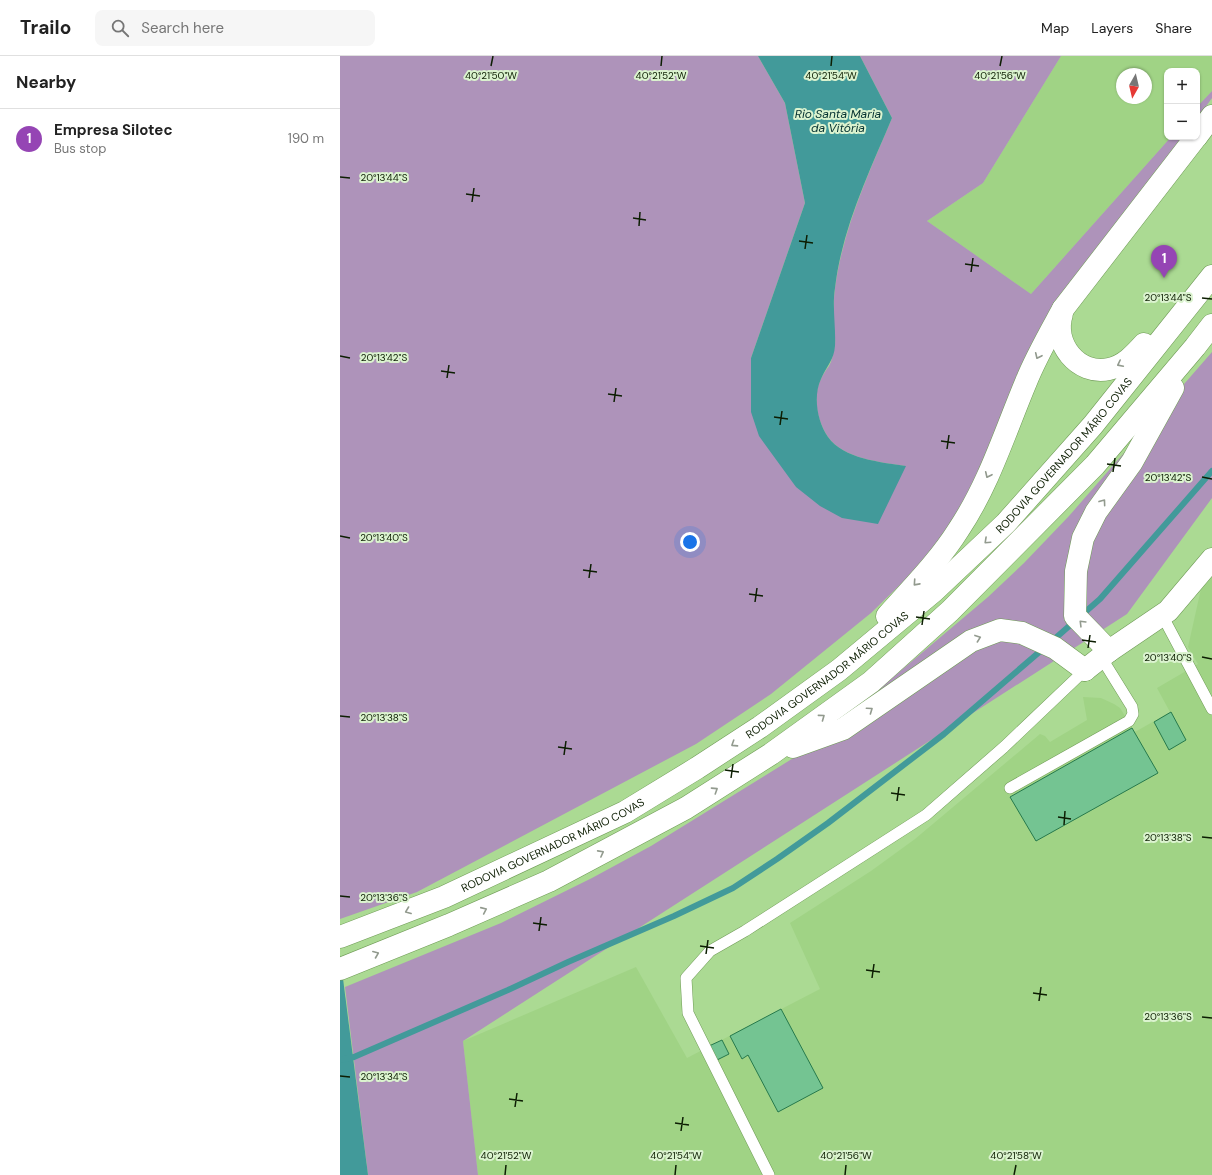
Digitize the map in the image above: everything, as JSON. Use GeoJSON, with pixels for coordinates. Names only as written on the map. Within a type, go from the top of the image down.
{"type":"FeatureCollection","features":[{"type":"Feature","properties":{"kind":"main road"},"geometry":{"type":"LineString","coordinates":[[1200,131],[1212,116]]}},
{"type":"Feature","properties":{"kind":"main road"},"geometry":{"type":"LineString","coordinates":[[839,670],[929,568],[959,529],[984,485],[1001,448],[1026,382],[1063,309],[1193,140]]}},
{"type":"Feature","properties":{"kind":"main road","name":"RODOVIA GOVERNADOR MÁRIO COVAS"},"geometry":{"type":"LineString","coordinates":[[340,937],[444,897],[625,812],[760,727],[839,670],[934,591],[1006,524],[1093,425],[1212,276]]}},
{"type":"Feature","properties":{"kind":"main road"},"geometry":{"type":"LineString","coordinates":[[1063,309],[1060,318],[1059,332],[1063,345],[1071,356],[1082,365],[1095,369],[1109,369],[1122,365],[1133,356],[1152,335],[1183,314]]}},
{"type":"Feature","properties":{"kind":"main road","name":"RODOVIA GOVERNADOR MÁRIO COVAS"},"geometry":{"type":"LineString","coordinates":[[340,968],[449,926],[549,881],[635,836],[686,808],[771,754],[871,682],[950,611],[1095,465],[1212,325]]}},
{"type":"Feature","properties":{"kind":"main road"},"geometry":{"type":"LineString","coordinates":[[1105,654],[1075,616],[1074,601],[1076,571],[1083,538],[1096,512],[1132,462],[1195,346]]}},
{"type":"Feature","properties":{"kind":"main road"},"geometry":{"type":"LineString","coordinates":[[771,754],[843,729],[971,641],[1000,630],[1022,633],[1055,648],[1085,670],[1105,654],[1168,611],[1212,559]]}},
{"type":"Feature","properties":{"kind":"lane"},"geometry":{"type":"LineString","coordinates":[[1162,615],[1212,709]]}},
{"type":"Feature","properties":{"kind":"lane"},"geometry":{"type":"LineString","coordinates":[[1010,788],[1129,721],[1133,714],[1132,707],[1105,654]]}},
{"type":"Feature","properties":{"kind":"lane"},"geometry":{"type":"LineString","coordinates":[[769,1175],[688,1013],[686,978],[710,950],[745,931],[926,815],[1004,747],[1085,670]]}},
{"type":"Feature","properties":{"kind":"shaded area"},"geometry":{"type":"Polygon","coordinates":[[[340,56],[758,56],[785,103],[805,203],[751,358],[796,487],[905,466],[874,461],[853,455],[843,450],[828,437],[824,431],[816,401],[818,386],[830,364],[835,347],[834,293],[844,244],[850,222],[866,180],[892,118],[860,56],[1061,56],[983,183],[927,221],[1031,294],[1168,140],[1182,140],[1061,307],[943,543],[871,613],[771,694],[696,744],[417,892],[340,919],[340,56]]]}},
{"type":"Feature","properties":{"kind":"shaded area"},"geometry":{"type":"Polygon","coordinates":[[[1061,56],[1212,56],[1212,91],[1200,104],[1200,68],[1164,68],[1164,140],[1168,140],[1031,294],[927,221],[983,183],[1061,56]]]}},
{"type":"Feature","properties":{"kind":"shaded area"},"geometry":{"type":"Polygon","coordinates":[[[1212,91],[1212,98],[1200,115],[1200,104],[1212,91]]]}},
{"type":"Feature","properties":{"kind":"shaded area"},"geometry":{"type":"Polygon","coordinates":[[[1212,352],[1212,498],[1127,614],[463,1041],[478,1175],[368,1175],[345,987],[501,923],[592,878],[651,846],[808,749],[988,597],[1024,563],[1069,516],[1212,352]]]}},
{"type":"Feature","properties":{"kind":"shaded area"},"geometry":{"type":"Polygon","coordinates":[[[1212,563],[1212,1175],[478,1175],[463,1041],[636,967],[687,1058],[820,989],[790,923],[871,871],[915,839],[1040,734],[1045,736],[1050,742],[1087,720],[1083,697],[1101,698],[1120,708],[1135,732],[1170,712],[1157,688],[1198,664],[1188,647],[1205,571],[1212,563]]]}},
{"type":"Feature","properties":{"kind":"water","name":"Rio Santa Maria da Vitória"},"geometry":{"type":"Polygon","coordinates":[[[758,56],[860,56],[892,118],[850,222],[844,244],[834,295],[835,346],[817,393],[817,408],[821,424],[828,437],[835,444],[853,455],[874,461],[906,466],[878,524],[842,518],[820,506],[796,487],[759,436],[751,412],[751,358],[805,203],[785,103],[758,56]]]}},
{"type":"Feature","properties":{"kind":"water"},"geometry":{"type":"Polygon","coordinates":[[[340,955],[368,1175],[340,1175],[340,955]]]}},
{"type":"Feature","properties":{"kind":"building"},"geometry":{"type":"Polygon","coordinates":[[[1171,712],[1186,740],[1169,750],[1154,722],[1171,712]]]}},
{"type":"Feature","properties":{"kind":"building"},"geometry":{"type":"Polygon","coordinates":[[[1132,728],[1158,773],[1036,841],[1010,797],[1132,728]]]}},
{"type":"Feature","properties":{"kind":"building"},"geometry":{"type":"Polygon","coordinates":[[[781,1009],[823,1088],[778,1112],[748,1055],[742,1059],[730,1036],[781,1009]]]}},
{"type":"Feature","properties":{"kind":"building"},"geometry":{"type":"Polygon","coordinates":[[[722,1040],[729,1054],[717,1060],[709,1046],[722,1040]]]}},
{"type":"Feature","properties":{"kind":"waterway"},"geometry":{"type":"LineString","coordinates":[[1051,642],[1100,599],[1212,471]]}},
{"type":"Feature","properties":{"kind":"waterway"},"geometry":{"type":"LineString","coordinates":[[340,1060],[354,1057],[508,990],[733,888],[828,823],[944,734],[1044,648]]}},
{"type":"Feature","properties":{"kind":"place","name":"Empresa Silotec"},"geometry":{"type":"Point","coordinates":[1164,278]}}]}
